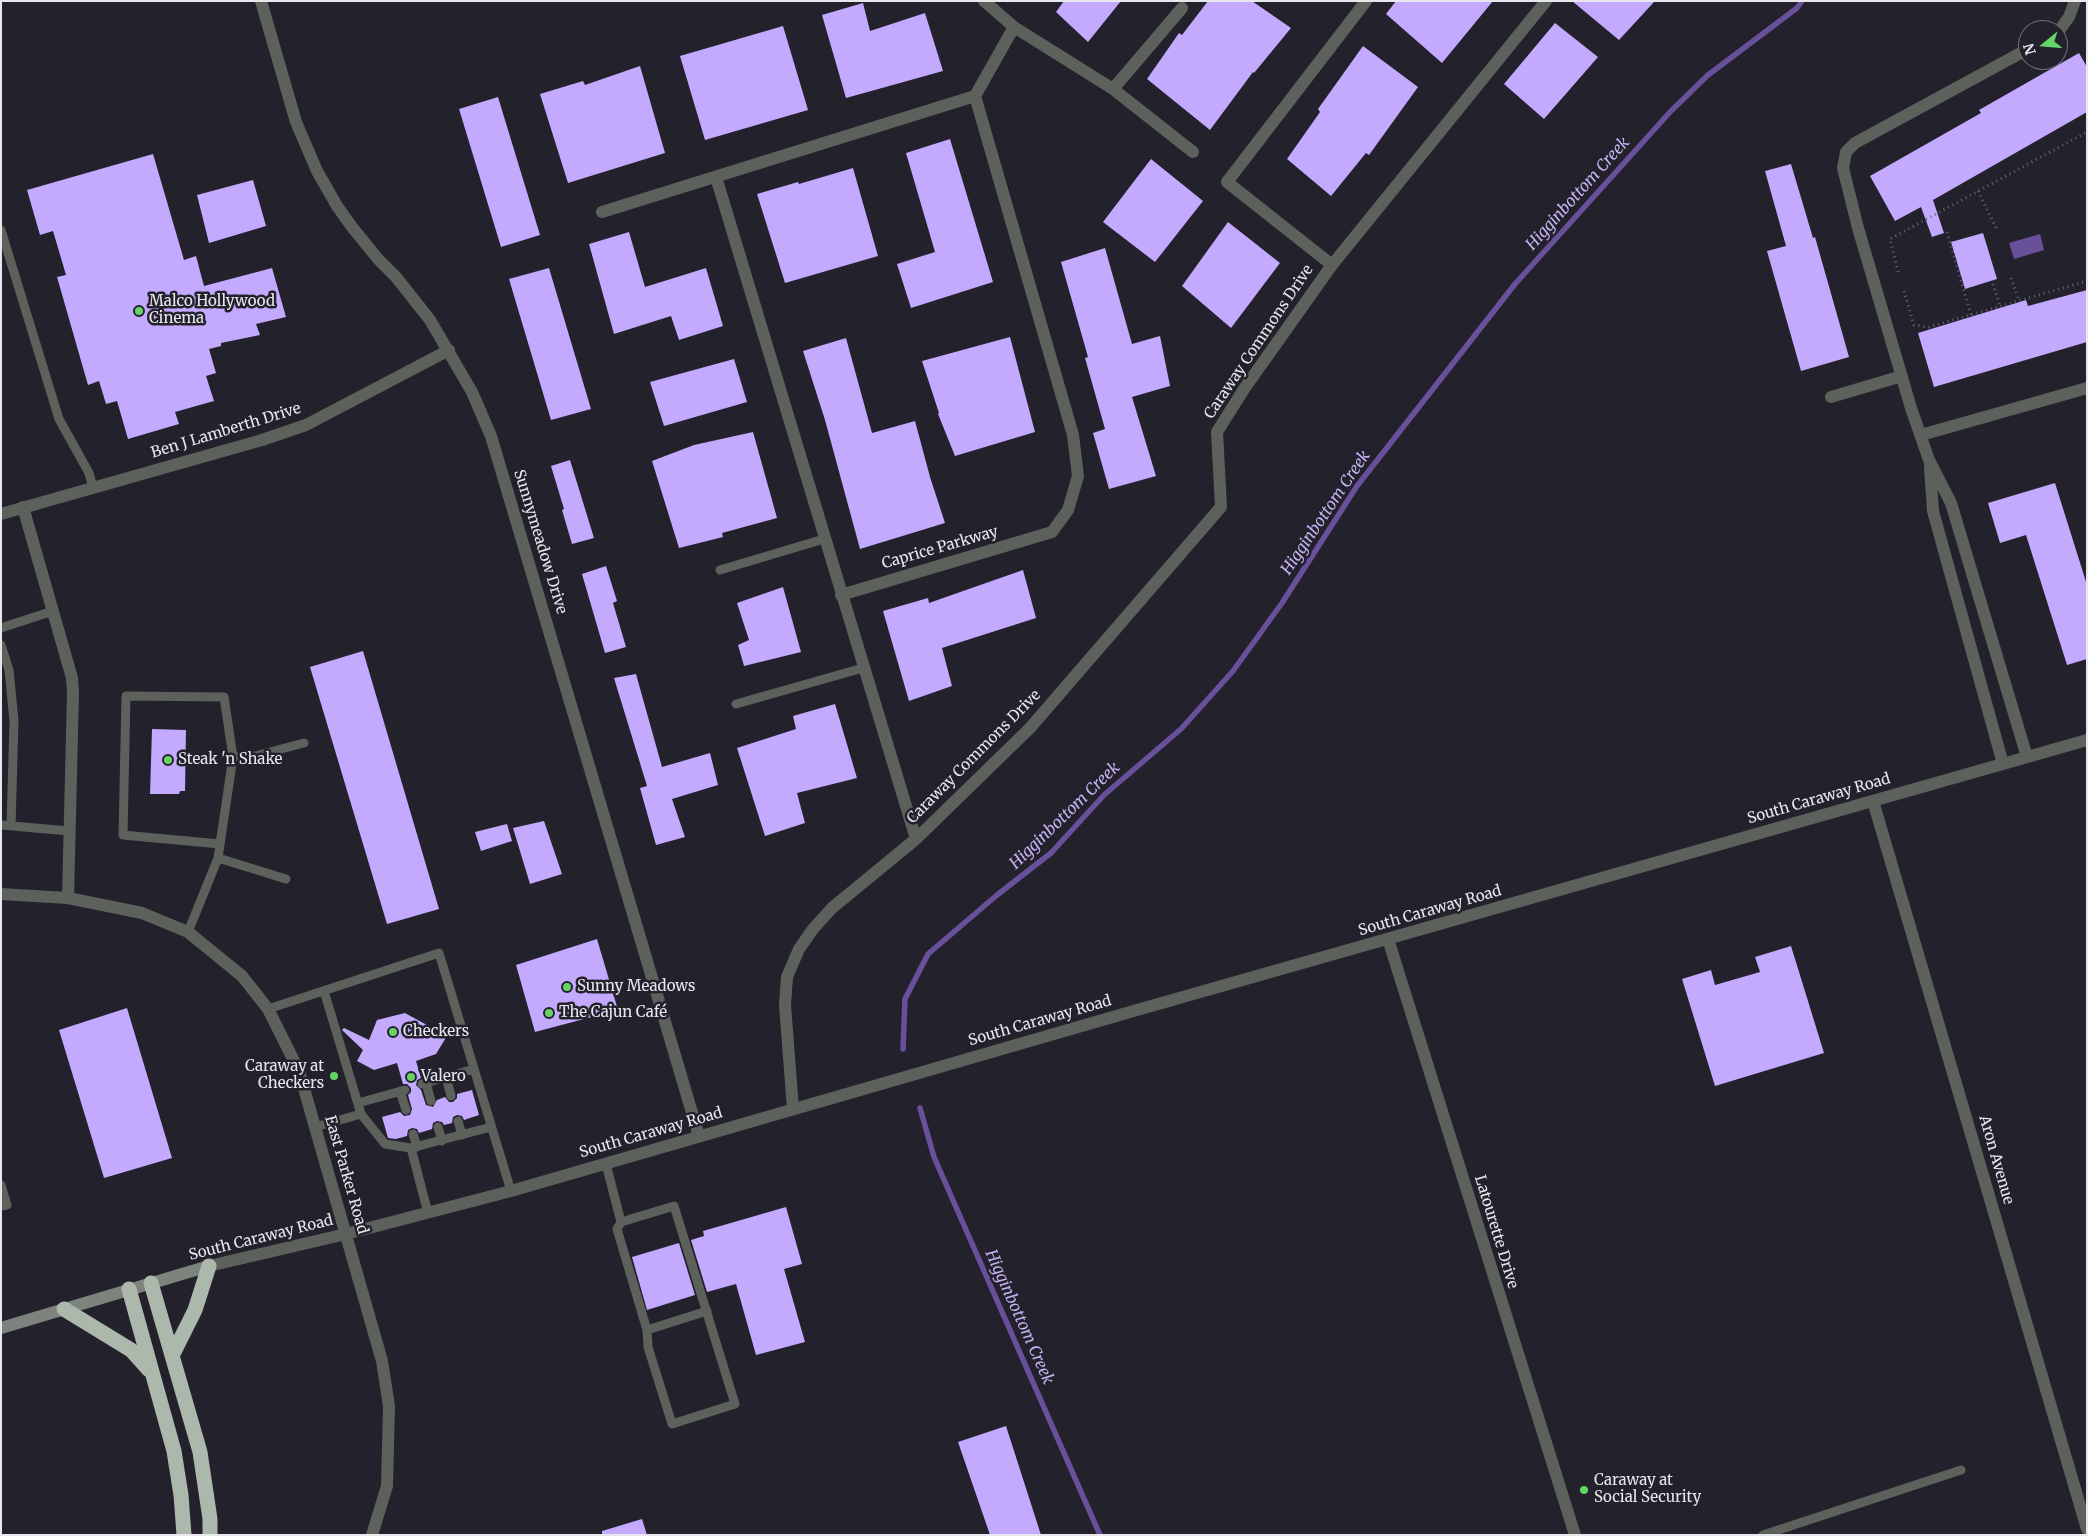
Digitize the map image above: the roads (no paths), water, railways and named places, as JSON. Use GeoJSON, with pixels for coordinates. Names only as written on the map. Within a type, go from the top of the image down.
{"type":"FeatureCollection","features":[{"type":"Feature","properties":{"kind":"highway"},"geometry":{"type":"LineString","coordinates":[[173,1354],[195,1310],[210,1266]]}},
{"type":"Feature","properties":{"kind":"highway"},"geometry":{"type":"LineString","coordinates":[[151,1283],[200,1452],[210,1518],[210,1535]]}},
{"type":"Feature","properties":{"kind":"highway"},"geometry":{"type":"LineString","coordinates":[[129,1289],[174,1451],[181,1495],[184,1535]]}},
{"type":"Feature","properties":{"kind":"highway"},"geometry":{"type":"LineString","coordinates":[[64,1309],[132,1350],[152,1374]]}},
{"type":"Feature","properties":{"kind":"main road","name":"South Caraway Road"},"geometry":{"type":"LineString","coordinates":[[1,1328],[210,1266]]}},
{"type":"Feature","properties":{"kind":"street","name":"Sunnymeadow Drive"},"geometry":{"type":"LineString","coordinates":[[261,1],[296,122],[317,171],[352,228],[396,277],[430,320],[472,392],[491,436],[699,1136]]}},
{"type":"Feature","properties":{"kind":"street"},"geometry":{"type":"LineString","coordinates":[[984,1],[1014,27],[1113,89],[1193,152]]}},
{"type":"Feature","properties":{"kind":"street"},"geometry":{"type":"LineString","coordinates":[[1332,265],[1227,182],[1366,1]]}},
{"type":"Feature","properties":{"kind":"street"},"geometry":{"type":"LineString","coordinates":[[2067,20],[2075,1]]}},
{"type":"Feature","properties":{"kind":"street","name":"Caraway Commons Drive"},"geometry":{"type":"LineString","coordinates":[[916,839],[1030,728],[1221,507],[1217,432],[1244,389],[1332,265],[1543,2]]}},
{"type":"Feature","properties":{"kind":"street"},"geometry":{"type":"LineString","coordinates":[[1113,89],[1182,8]]}},
{"type":"Feature","properties":{"kind":"street"},"geometry":{"type":"LineString","coordinates":[[602,212],[974,96],[1014,27]]}},
{"type":"Feature","properties":{"kind":"street"},"geometry":{"type":"LineString","coordinates":[[2018,54],[1855,143],[1846,152],[1843,168],[1902,376],[1929,460],[1951,503],[2027,757]]}},
{"type":"Feature","properties":{"kind":"street","name":"Caprice Parkway"},"geometry":{"type":"LineString","coordinates":[[841,595],[1052,532],[1068,510],[1078,476],[1073,435],[974,96]]}},
{"type":"Feature","properties":{"kind":"street"},"geometry":{"type":"LineString","coordinates":[[716,177],[916,839],[832,908],[813,929],[791,964],[787,976],[785,1005],[794,1109]]}},
{"type":"Feature","properties":{"kind":"street","name":"Ben J Lamberth Drive"},"geometry":{"type":"LineString","coordinates":[[1,514],[262,440],[306,425],[449,350]]}},
{"type":"Feature","properties":{"kind":"street"},"geometry":{"type":"LineString","coordinates":[[1831,397],[1902,376]]}},
{"type":"Feature","properties":{"kind":"street"},"geometry":{"type":"LineString","coordinates":[[1921,435],[2087,388]]}},
{"type":"Feature","properties":{"kind":"street"},"geometry":{"type":"LineString","coordinates":[[1929,460],[1933,511],[2003,764]]}},
{"type":"Feature","properties":{"kind":"street"},"geometry":{"type":"LineString","coordinates":[[24,507],[72,678],[68,898]]}},
{"type":"Feature","properties":{"kind":"street","name":"South Caraway Road"},"geometry":{"type":"LineString","coordinates":[[210,1266],[346,1234],[512,1191],[2087,740]]}},
{"type":"Feature","properties":{"kind":"street","name":"Aron Avenue"},"geometry":{"type":"LineString","coordinates":[[1873,800],[2087,1529]]}},
{"type":"Feature","properties":{"kind":"street","name":"East Parker Road"},"geometry":{"type":"LineString","coordinates":[[1,894],[68,898],[142,913],[188,932],[242,976],[268,1009],[299,1071],[382,1361],[389,1406],[387,1486],[372,1535]]}},
{"type":"Feature","properties":{"kind":"street","name":"Latourette Drive"},"geometry":{"type":"LineString","coordinates":[[1388,939],[1575,1535]]}},
{"type":"Feature","properties":{"kind":"lane"},"geometry":{"type":"LineString","coordinates":[[1,230],[59,419],[89,473],[93,488]]}},
{"type":"Feature","properties":{"kind":"lane"},"geometry":{"type":"LineString","coordinates":[[720,570],[824,539]]}},
{"type":"Feature","properties":{"kind":"lane"},"geometry":{"type":"LineString","coordinates":[[1,628],[53,611]]}},
{"type":"Feature","properties":{"kind":"lane"},"geometry":{"type":"LineString","coordinates":[[1,644],[8,670],[14,721],[11,826]]}},
{"type":"Feature","properties":{"kind":"lane"},"geometry":{"type":"LineString","coordinates":[[736,704],[863,668]]}},
{"type":"Feature","properties":{"kind":"lane"},"geometry":{"type":"LineString","coordinates":[[188,932],[218,858],[233,757],[224,697],[126,696],[123,835],[220,844]]}},
{"type":"Feature","properties":{"kind":"lane"},"geometry":{"type":"LineString","coordinates":[[233,757],[255,756],[304,743]]}},
{"type":"Feature","properties":{"kind":"lane"},"geometry":{"type":"LineString","coordinates":[[1,825],[69,831]]}},
{"type":"Feature","properties":{"kind":"lane"},"geometry":{"type":"LineString","coordinates":[[218,858],[286,879]]}},
{"type":"Feature","properties":{"kind":"lane"},"geometry":{"type":"LineString","coordinates":[[268,1009],[439,953],[512,1191]]}},
{"type":"Feature","properties":{"kind":"lane"},"geometry":{"type":"LineString","coordinates":[[324,991],[361,1114],[385,1144],[414,1148],[491,1127]]}},
{"type":"Feature","properties":{"kind":"lane"},"geometry":{"type":"LineString","coordinates":[[431,1101],[424,1084],[474,1069]]}},
{"type":"Feature","properties":{"kind":"lane"},"geometry":{"type":"LineString","coordinates":[[446,1078],[451,1096]]}},
{"type":"Feature","properties":{"kind":"lane"},"geometry":{"type":"LineString","coordinates":[[358,1103],[402,1090],[406,1110]]}},
{"type":"Feature","properties":{"kind":"lane"},"geometry":{"type":"LineString","coordinates":[[315,1127],[361,1114]]}},
{"type":"Feature","properties":{"kind":"lane"},"geometry":{"type":"LineString","coordinates":[[458,1121],[462,1135]]}},
{"type":"Feature","properties":{"kind":"lane"},"geometry":{"type":"LineString","coordinates":[[438,1127],[442,1141]]}},
{"type":"Feature","properties":{"kind":"lane"},"geometry":{"type":"LineString","coordinates":[[413,1134],[414,1148],[428,1213]]}},
{"type":"Feature","properties":{"kind":"lane"},"geometry":{"type":"LineString","coordinates":[[606,1164],[621,1222]]}},
{"type":"Feature","properties":{"kind":"lane"},"geometry":{"type":"LineString","coordinates":[[1,1185],[7,1204],[1,1206]]}},
{"type":"Feature","properties":{"kind":"lane"},"geometry":{"type":"LineString","coordinates":[[674,1206],[735,1404],[672,1424],[648,1347],[647,1330],[617,1229],[621,1222],[674,1206]]}},
{"type":"Feature","properties":{"kind":"lane"},"geometry":{"type":"LineString","coordinates":[[647,1330],[707,1311]]}},
{"type":"Feature","properties":{"kind":"lane"},"geometry":{"type":"LineString","coordinates":[[1763,1535],[1961,1470]]}},
{"type":"Feature","properties":{"kind":"waterway","name":"Higginbottom Creek"},"geometry":{"type":"LineString","coordinates":[[903,1049],[905,999],[928,954],[997,895],[1051,853],[1104,795],[1181,729],[1233,671],[1282,603],[1357,486],[1515,284],[1671,111],[1708,75],[1797,8],[1802,1]]}},
{"type":"Feature","properties":{"kind":"waterway","name":"Higginbottom Creek"},"geometry":{"type":"LineString","coordinates":[[920,1108],[934,1157],[1100,1535]]}},
{"type":"Feature","properties":{"kind":"place","name":"Malco Hollywood Cinema"},"geometry":{"type":"Point","coordinates":[139,311]}},
{"type":"Feature","properties":{"kind":"place","name":"Steak 'n Shake"},"geometry":{"type":"Point","coordinates":[168,760]}},
{"type":"Feature","properties":{"kind":"place","name":"Sunny Meadows"},"geometry":{"type":"Point","coordinates":[567,987]}},
{"type":"Feature","properties":{"kind":"place","name":"The Cajun Café"},"geometry":{"type":"Point","coordinates":[549,1013]}},
{"type":"Feature","properties":{"kind":"place","name":"Checkers"},"geometry":{"type":"Point","coordinates":[393,1032]}},
{"type":"Feature","properties":{"kind":"place","name":"Caraway at Checkers"},"geometry":{"type":"Point","coordinates":[334,1076]}},
{"type":"Feature","properties":{"kind":"place","name":"Valero"},"geometry":{"type":"Point","coordinates":[411,1077]}},
{"type":"Feature","properties":{"kind":"place","name":"Caraway at Social Security"},"geometry":{"type":"Point","coordinates":[1584,1490]}}]}
